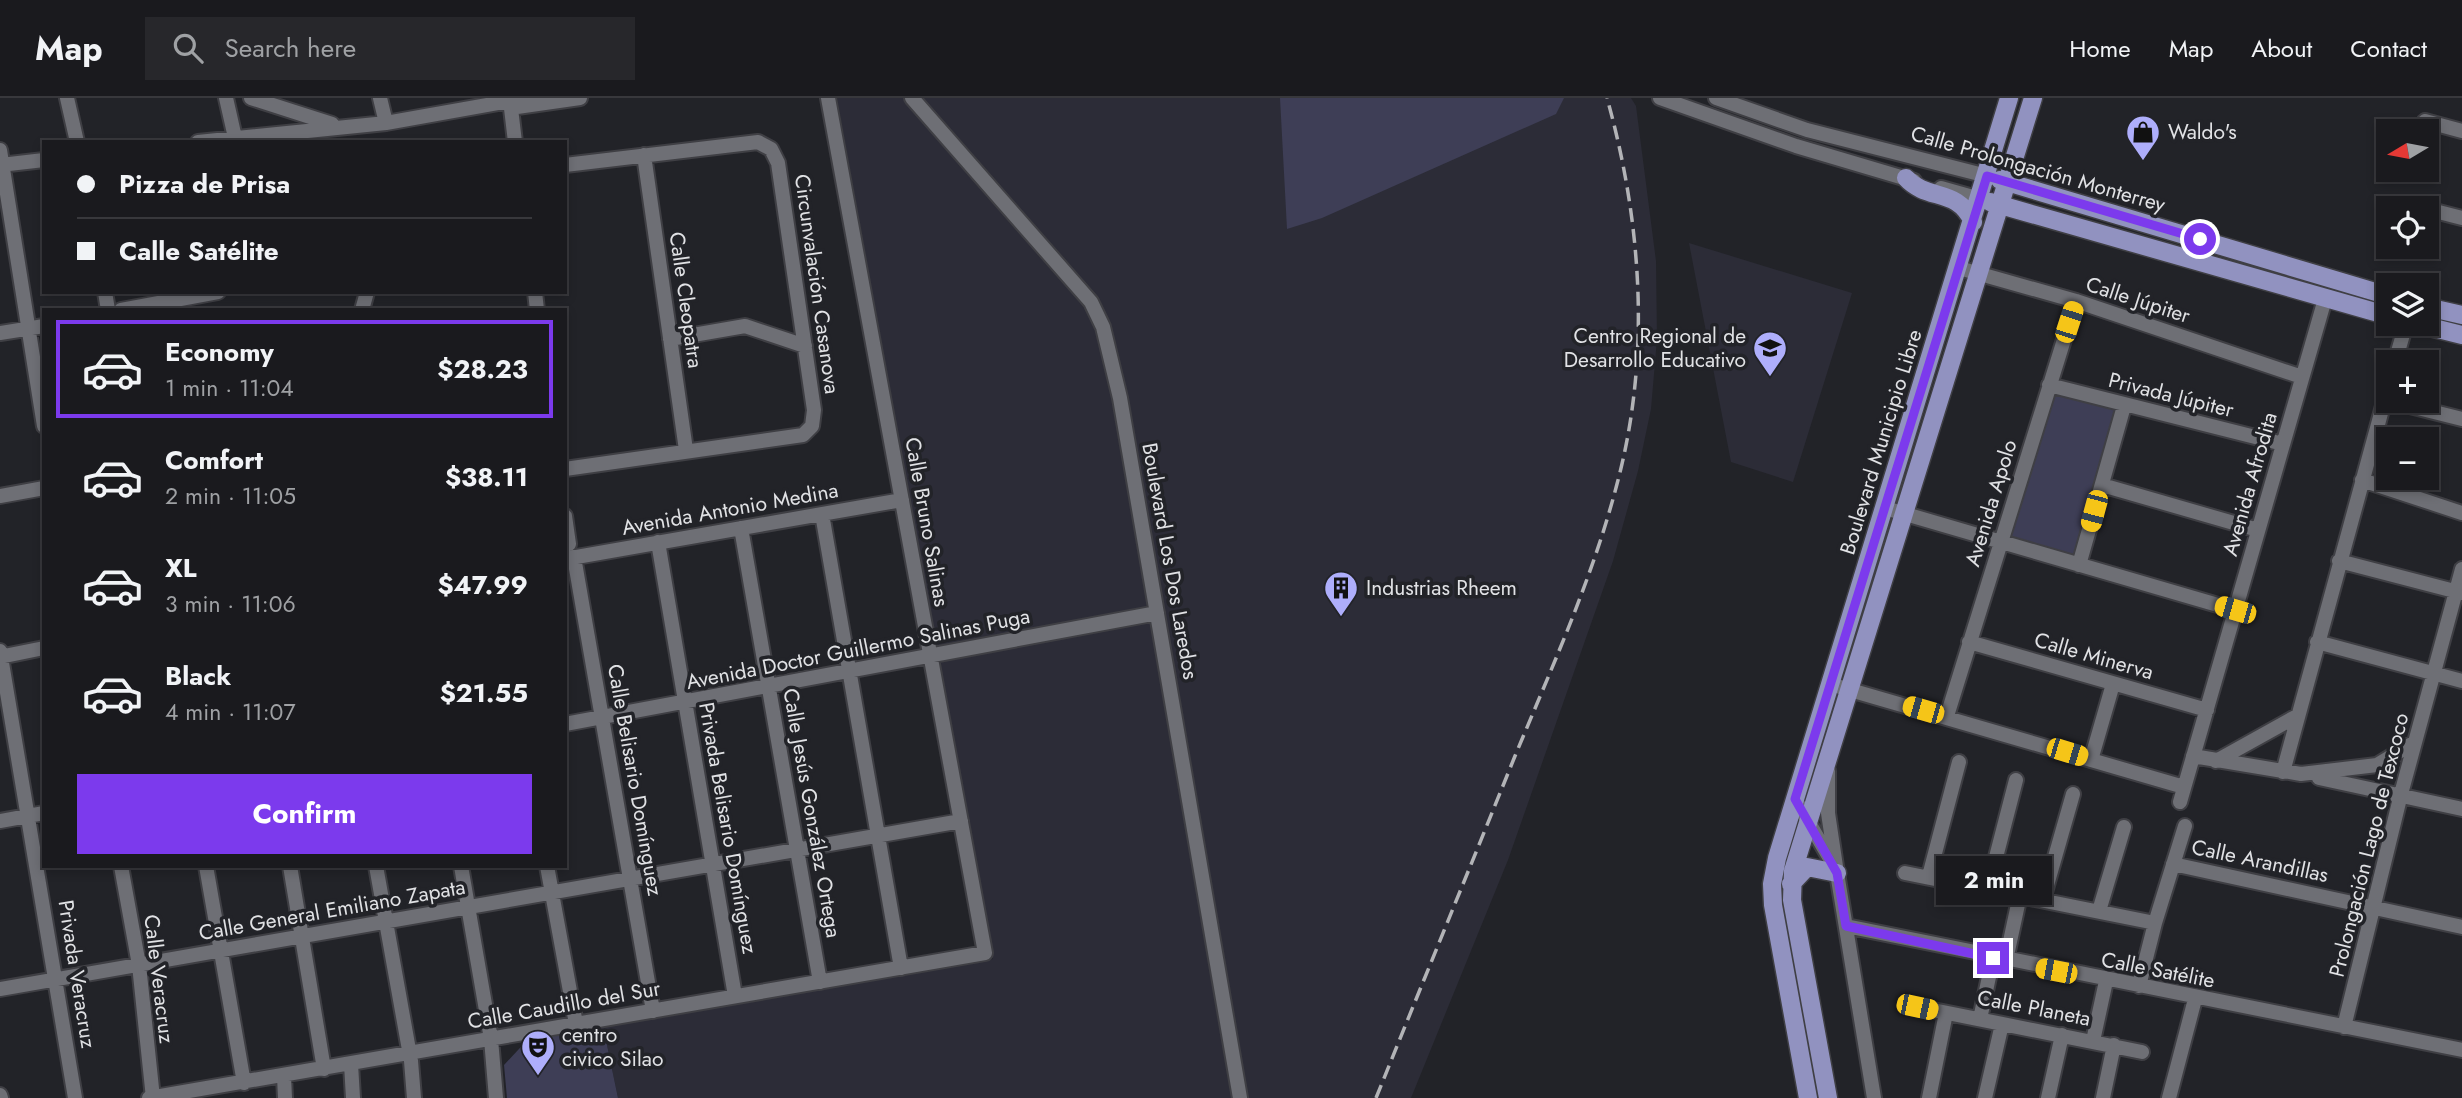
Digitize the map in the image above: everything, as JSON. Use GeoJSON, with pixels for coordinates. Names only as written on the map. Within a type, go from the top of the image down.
{"type":"FeatureCollection","features":[{"type":"Feature","properties":{"kind":"main road","name":"Boulevard Municipio Libre"},"geometry":{"type":"LineString","coordinates":[[1808,1098],[1772,884],[1795,799],[2009,98]]}},
{"type":"Feature","properties":{"kind":"main road","name":"Boulevard Municipio Libre"},"geometry":{"type":"LineString","coordinates":[[1791,884],[2002,206],[2033,98]]}},
{"type":"Feature","properties":{"kind":"main road","name":"Calle Prolongación Monterrey"},"geometry":{"type":"LineString","coordinates":[[1987,176],[2376,292]]}},
{"type":"Feature","properties":{"kind":"main road"},"geometry":{"type":"LineString","coordinates":[[1906,178],[1912,186],[1962,204],[1973,222]]}},
{"type":"Feature","properties":{"kind":"main road"},"geometry":{"type":"LineString","coordinates":[[1980,199],[2376,313]]}},
{"type":"Feature","properties":{"kind":"main road"},"geometry":{"type":"LineString","coordinates":[[2439,310],[2462,316]]}},
{"type":"Feature","properties":{"kind":"main road"},"geometry":{"type":"LineString","coordinates":[[2439,329],[2462,335]]}},
{"type":"Feature","properties":{"kind":"main road"},"geometry":{"type":"LineString","coordinates":[[1940,331],[1960,338]]}},
{"type":"Feature","properties":{"kind":"main road"},"geometry":{"type":"LineString","coordinates":[[1828,1098],[1791,884],[1807,867],[1837,873]]}},
{"type":"Feature","properties":{"kind":"street"},"geometry":{"type":"LineString","coordinates":[[67,98],[77,140]]}},
{"type":"Feature","properties":{"kind":"street"},"geometry":{"type":"LineString","coordinates":[[226,98],[236,139],[386,123],[507,104],[580,98]]}},
{"type":"Feature","properties":{"kind":"street"},"geometry":{"type":"LineString","coordinates":[[251,98],[340,127]]}},
{"type":"Feature","properties":{"kind":"street"},"geometry":{"type":"LineString","coordinates":[[380,98],[386,123]]}},
{"type":"Feature","properties":{"kind":"street"},"geometry":{"type":"LineString","coordinates":[[507,104],[526,98]]}},
{"type":"Feature","properties":{"kind":"street","name":"Calle Bruno Salinas"},"geometry":{"type":"LineString","coordinates":[[828,98],[985,953]]}},
{"type":"Feature","properties":{"kind":"street","name":"Boulevard Los Dos Laredos"},"geometry":{"type":"LineString","coordinates":[[912,98],[1053,257],[1098,313],[1115,373],[1240,1098]]}},
{"type":"Feature","properties":{"kind":"street"},"geometry":{"type":"LineString","coordinates":[[1660,98],[1796,146],[1980,199]]}},
{"type":"Feature","properties":{"kind":"street","name":"Calle Prolongación Monterrey"},"geometry":{"type":"LineString","coordinates":[[1716,98],[1807,130],[1987,176]]}},
{"type":"Feature","properties":{"kind":"street"},"geometry":{"type":"LineString","coordinates":[[507,104],[515,140]]}},
{"type":"Feature","properties":{"kind":"street"},"geometry":{"type":"LineString","coordinates":[[2440,125],[2462,131]]}},
{"type":"Feature","properties":{"kind":"street","name":"Circunvalación Casanova"},"geometry":{"type":"LineString","coordinates":[[567,165],[758,142],[771,149],[778,163],[814,410],[812,426],[803,435],[686,450]]}},
{"type":"Feature","properties":{"kind":"street","name":"Calle Cleopatra"},"geometry":{"type":"LineString","coordinates":[[644,155],[686,450]]}},
{"type":"Feature","properties":{"kind":"street"},"geometry":{"type":"LineString","coordinates":[[42,160],[1,160],[42,415]]}},
{"type":"Feature","properties":{"kind":"street"},"geometry":{"type":"LineString","coordinates":[[2439,212],[2462,218]]}},
{"type":"Feature","properties":{"kind":"street","name":"Calle Júpiter"},"geometry":{"type":"LineString","coordinates":[[1959,268],[2076,301],[2302,377]]}},
{"type":"Feature","properties":{"kind":"street"},"geometry":{"type":"LineString","coordinates":[[130,308],[185,295]]}},
{"type":"Feature","properties":{"kind":"street","name":"Avenida Afrodita"},"geometry":{"type":"LineString","coordinates":[[2180,802],[2325,299]]}},
{"type":"Feature","properties":{"kind":"street","name":"Avenida Apolo"},"geometry":{"type":"LineString","coordinates":[[1947,716],[2076,301]]}},
{"type":"Feature","properties":{"kind":"street"},"geometry":{"type":"LineString","coordinates":[[0,333],[42,326]]}},
{"type":"Feature","properties":{"kind":"street"},"geometry":{"type":"LineString","coordinates":[[670,339],[745,326],[805,346]]}},
{"type":"Feature","properties":{"kind":"street","name":"Privada Júpiter"},"geometry":{"type":"LineString","coordinates":[[2049,385],[2123,406],[2283,444]]}},
{"type":"Feature","properties":{"kind":"street"},"geometry":{"type":"LineString","coordinates":[[2079,565],[2123,406]]}},
{"type":"Feature","properties":{"kind":"street"},"geometry":{"type":"LineString","coordinates":[[2283,772],[2339,561],[2384,413]]}},
{"type":"Feature","properties":{"kind":"street"},"geometry":{"type":"LineString","coordinates":[[2439,413],[2462,419]]}},
{"type":"Feature","properties":{"kind":"street"},"geometry":{"type":"LineString","coordinates":[[567,469],[686,450]]}},
{"type":"Feature","properties":{"kind":"street"},"geometry":{"type":"LineString","coordinates":[[2362,480],[2462,513]]}},
{"type":"Feature","properties":{"kind":"street"},"geometry":{"type":"LineString","coordinates":[[2102,485],[2258,530]]}},
{"type":"Feature","properties":{"kind":"street"},"geometry":{"type":"LineString","coordinates":[[0,496],[42,488]]}},
{"type":"Feature","properties":{"kind":"street","name":"Avenida Antonio Medina"},"geometry":{"type":"LineString","coordinates":[[570,553],[658,542],[902,500]]}},
{"type":"Feature","properties":{"kind":"street"},"geometry":{"type":"LineString","coordinates":[[1885,508],[2235,610]]}},
{"type":"Feature","properties":{"kind":"street"},"geometry":{"type":"LineString","coordinates":[[822,514],[901,968]]}},
{"type":"Feature","properties":{"kind":"street","name":"Calle Jesús González Ortega"},"geometry":{"type":"LineString","coordinates":[[741,528],[820,982]]}},
{"type":"Feature","properties":{"kind":"street","name":"Calle Belisario Domínguez"},"geometry":{"type":"LineString","coordinates":[[567,531],[603,719],[653,1011]]}},
{"type":"Feature","properties":{"kind":"street","name":"Privada Belisario Domínguez"},"geometry":{"type":"LineString","coordinates":[[658,542],[735,996]]}},
{"type":"Feature","properties":{"kind":"street"},"geometry":{"type":"LineString","coordinates":[[2339,561],[2459,592]]}},
{"type":"Feature","properties":{"kind":"street","name":"Prolongación Lago de Texcoco"},"geometry":{"type":"LineString","coordinates":[[2344,1027],[2401,794],[2459,592],[2462,569]]}},
{"type":"Feature","properties":{"kind":"street","name":"Avenida Doctor Guillermo Salinas Puga"},"geometry":{"type":"LineString","coordinates":[[567,724],[849,673],[1157,613]]}},
{"type":"Feature","properties":{"kind":"street","name":"Calle Minerva"},"geometry":{"type":"LineString","coordinates":[[1969,642],[2207,710]]}},
{"type":"Feature","properties":{"kind":"street"},"geometry":{"type":"LineString","coordinates":[[2317,642],[2462,681]]}},
{"type":"Feature","properties":{"kind":"street"},"geometry":{"type":"LineString","coordinates":[[0,657],[42,648]]}},
{"type":"Feature","properties":{"kind":"street","name":"Privada Veracruz"},"geometry":{"type":"LineString","coordinates":[[0,651],[75,1098]]}},
{"type":"Feature","properties":{"kind":"street"},"geometry":{"type":"LineString","coordinates":[[1830,684],[2184,787]]}},
{"type":"Feature","properties":{"kind":"street"},"geometry":{"type":"LineString","coordinates":[[2091,760],[2113,684]]}},
{"type":"Feature","properties":{"kind":"street"},"geometry":{"type":"LineString","coordinates":[[2216,761],[2297,716]]}},
{"type":"Feature","properties":{"kind":"street"},"geometry":{"type":"LineString","coordinates":[[2301,774],[2377,765],[2415,742]]}},
{"type":"Feature","properties":{"kind":"street"},"geometry":{"type":"LineString","coordinates":[[1829,756],[1827,799],[1874,1098]]}},
{"type":"Feature","properties":{"kind":"street"},"geometry":{"type":"LineString","coordinates":[[2193,756],[2301,774],[2462,809]]}},
{"type":"Feature","properties":{"kind":"street"},"geometry":{"type":"LineString","coordinates":[[1929,876],[1959,762]]}},
{"type":"Feature","properties":{"kind":"street"},"geometry":{"type":"LineString","coordinates":[[1988,888],[2016,780]]}},
{"type":"Feature","properties":{"kind":"street"},"geometry":{"type":"LineString","coordinates":[[2043,899],[2073,794]]}},
{"type":"Feature","properties":{"kind":"street"},"geometry":{"type":"LineString","coordinates":[[1795,799],[1837,873]]}},
{"type":"Feature","properties":{"kind":"street"},"geometry":{"type":"LineString","coordinates":[[0,821],[42,813]]}},
{"type":"Feature","properties":{"kind":"street","name":"Calle General Emiliano Zapata"},"geometry":{"type":"LineString","coordinates":[[0,989],[961,821]]}},
{"type":"Feature","properties":{"kind":"street"},"geometry":{"type":"LineString","coordinates":[[2139,986],[2185,826]]}},
{"type":"Feature","properties":{"kind":"street"},"geometry":{"type":"LineString","coordinates":[[2099,911],[2124,827]]}},
{"type":"Feature","properties":{"kind":"street","name":"Calle Arandillas"},"geometry":{"type":"LineString","coordinates":[[2173,864],[2462,927]]}},
{"type":"Feature","properties":{"kind":"street","name":"Calle Veracruz"},"geometry":{"type":"LineString","coordinates":[[121,868],[139,965],[151,1098]]}},
{"type":"Feature","properties":{"kind":"street"},"geometry":{"type":"LineString","coordinates":[[206,868],[244,1083]]}},
{"type":"Feature","properties":{"kind":"street"},"geometry":{"type":"LineString","coordinates":[[290,868],[324,1069]]}},
{"type":"Feature","properties":{"kind":"street"},"geometry":{"type":"LineString","coordinates":[[376,868],[409,1054],[414,1098]]}},
{"type":"Feature","properties":{"kind":"street"},"geometry":{"type":"LineString","coordinates":[[461,868],[491,1039],[496,1098]]}},
{"type":"Feature","properties":{"kind":"street"},"geometry":{"type":"LineString","coordinates":[[547,868],[576,1024]]}},
{"type":"Feature","properties":{"kind":"street"},"geometry":{"type":"LineString","coordinates":[[1905,873],[2155,923]]}},
{"type":"Feature","properties":{"kind":"street"},"geometry":{"type":"LineString","coordinates":[[1980,1019],[2020,895]]}},
{"type":"Feature","properties":{"kind":"street","name":"Calle Satélite"},"geometry":{"type":"LineString","coordinates":[[1846,926],[2195,999],[2462,1050]]}},
{"type":"Feature","properties":{"kind":"street","name":"Calle Caudillo del Sur"},"geometry":{"type":"LineString","coordinates":[[151,1098],[220,1092],[244,1083],[985,953]]}},
{"type":"Feature","properties":{"kind":"street"},"geometry":{"type":"LineString","coordinates":[[2093,1041],[2106,981]]}},
{"type":"Feature","properties":{"kind":"street"},"geometry":{"type":"LineString","coordinates":[[2169,1098],[2195,999]]}},
{"type":"Feature","properties":{"kind":"street","name":"Calle Planeta"},"geometry":{"type":"LineString","coordinates":[[1917,1007],[2142,1052]]}},
{"type":"Feature","properties":{"kind":"street"},"geometry":{"type":"LineString","coordinates":[[1929,1098],[1946,1013]]}},
{"type":"Feature","properties":{"kind":"street"},"geometry":{"type":"LineString","coordinates":[[1986,1098],[2002,1024]]}},
{"type":"Feature","properties":{"kind":"street"},"geometry":{"type":"LineString","coordinates":[[2048,1098],[2062,1035]]}},
{"type":"Feature","properties":{"kind":"street"},"geometry":{"type":"LineString","coordinates":[[2103,1098],[2115,1045]]}},
{"type":"Feature","properties":{"kind":"street"},"geometry":{"type":"LineString","coordinates":[[351,1064],[353,1098]]}},
{"type":"Feature","properties":{"kind":"street"},"geometry":{"type":"LineString","coordinates":[[284,1076],[285,1098]]}},
{"type":"Feature","properties":{"kind":"shaded area"},"geometry":{"type":"Polygon","coordinates":[[[837,98],[1631,98],[1636,106],[1656,261],[1657,339],[1651,409],[1638,471],[1613,561],[1508,860],[1411,1098],[618,1098],[602,1021],[993,959],[837,98]]]}},
{"type":"Feature","properties":{"kind":"shaded area"},"geometry":{"type":"Polygon","coordinates":[[[1280,98],[1564,98],[1556,114],[1322,218],[1287,229],[1280,98]]]}},
{"type":"Feature","properties":{"kind":"shaded area","name":"Centro Regional de Desarrollo Educativo"},"geometry":{"type":"Polygon","coordinates":[[[1689,243],[1852,293],[1793,482],[1731,462],[1689,243]]]}},
{"type":"Feature","properties":{"kind":"shaded area"},"geometry":{"type":"Polygon","coordinates":[[[2049,385],[2124,406],[2079,565],[2001,542],[2049,385]]]}},
{"type":"Feature","properties":{"kind":"shaded area"},"geometry":{"type":"Polygon","coordinates":[[[602,1021],[618,1098],[507,1098],[504,1065],[532,1035],[602,1021]]]}},
{"type":"Feature","properties":{"kind":"railway"},"geometry":{"type":"LineString","coordinates":[[1376,1098],[1571,622],[1617,484],[1635,388],[1638,290],[1628,193],[1607,98]]}},
{"type":"Feature","properties":{"kind":"place","name":"Waldo's"},"geometry":{"type":"Point","coordinates":[2143,162]}},
{"type":"Feature","properties":{"kind":"place","name":"Centro Regional de Desarrollo Educativo"},"geometry":{"type":"Point","coordinates":[1770,378]}},
{"type":"Feature","properties":{"kind":"place","name":"Industrias Rheem"},"geometry":{"type":"Point","coordinates":[1341,618]}},
{"type":"Feature","properties":{"kind":"place","name":"centro civico Silao"},"geometry":{"type":"Point","coordinates":[538,1077]}},
{"type":"Feature","properties":{"kind":"route"},"geometry":{"type":"LineString","coordinates":[[1993,958],[1846,926],[1837,873],[1795,799],[1987,176],[2200,239]]}}]}
